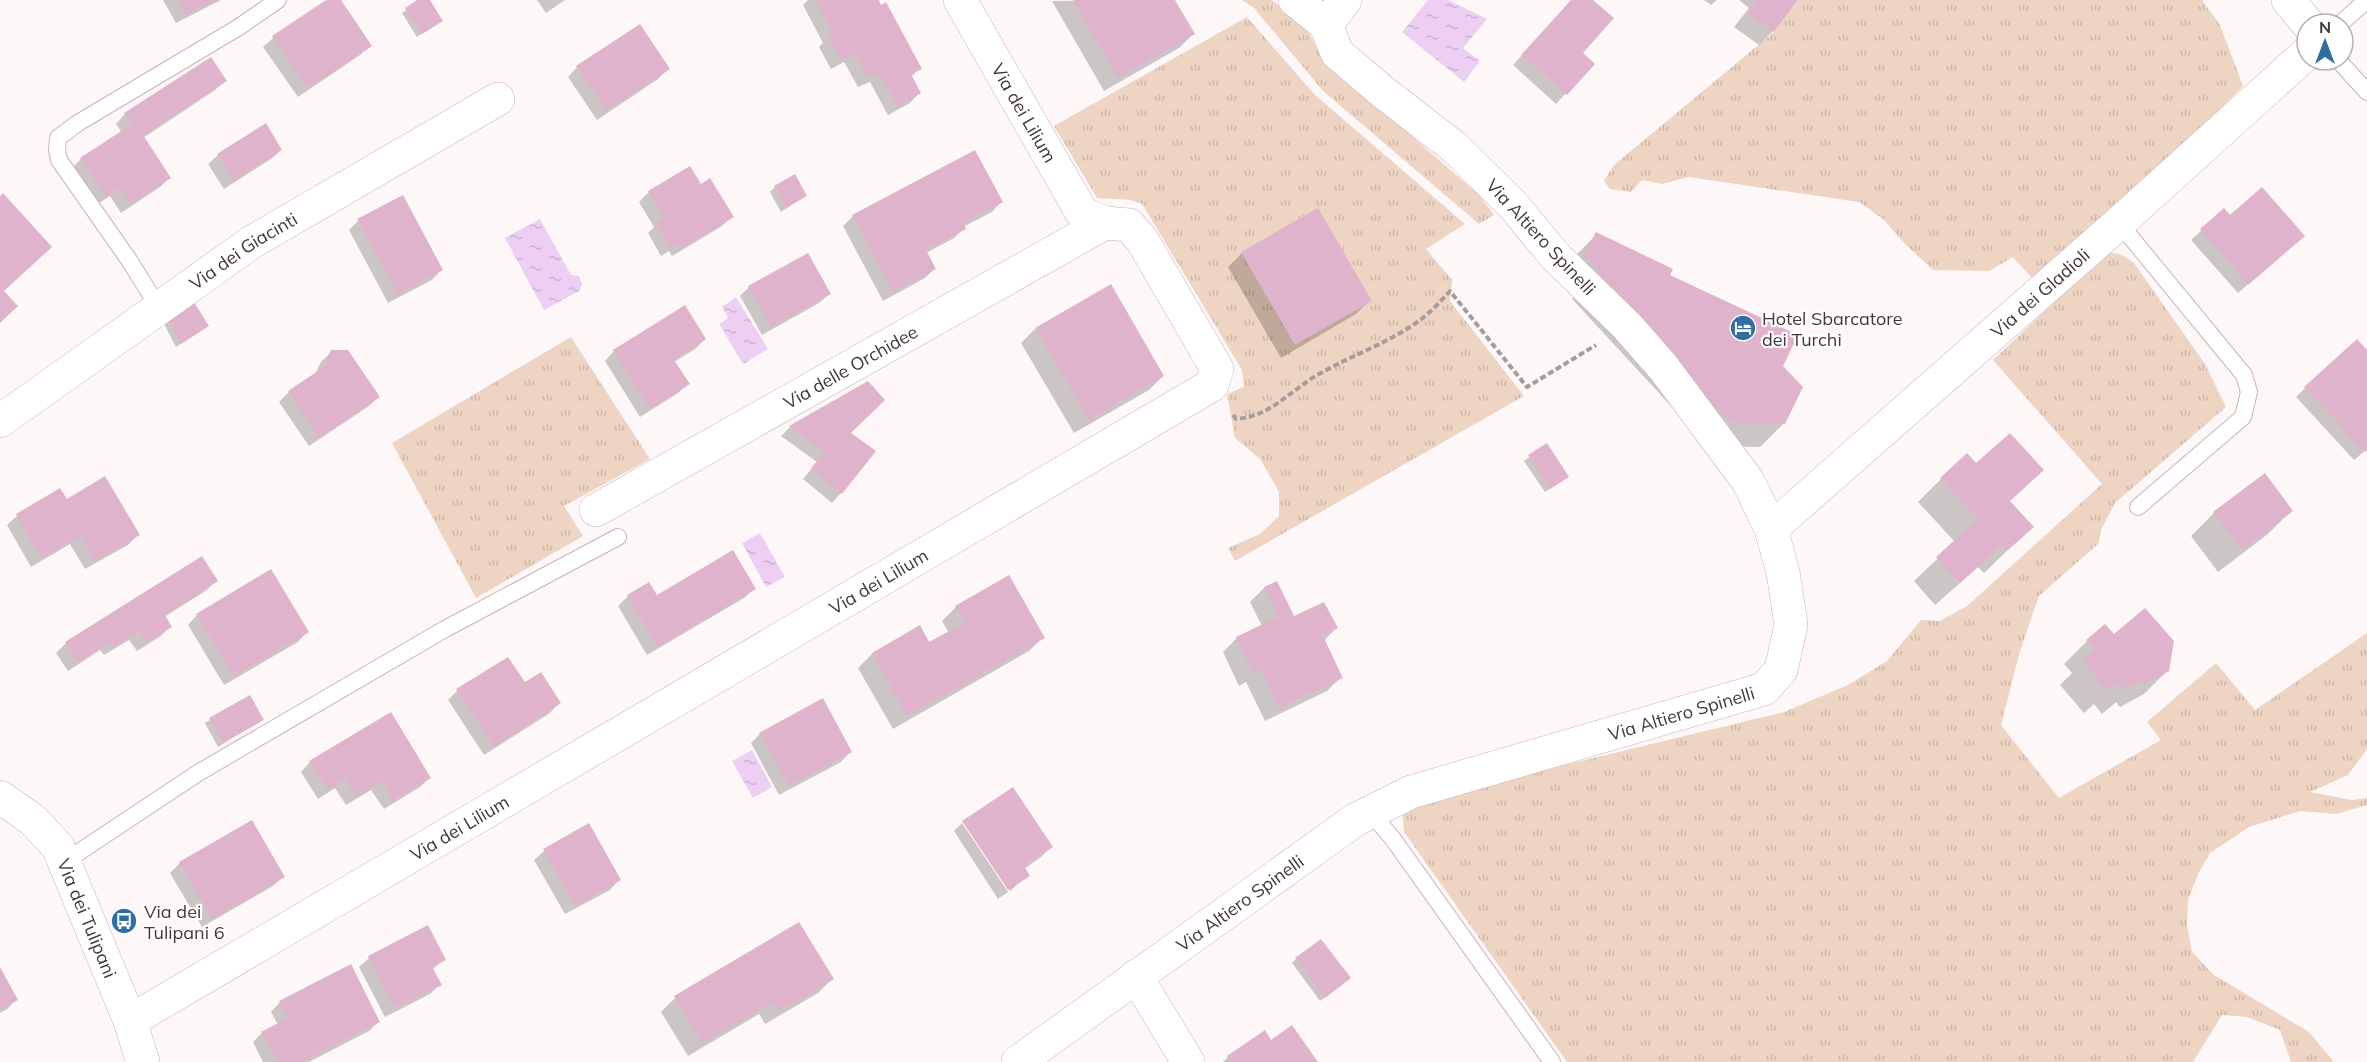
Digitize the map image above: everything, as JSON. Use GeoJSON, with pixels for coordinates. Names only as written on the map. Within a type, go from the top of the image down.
{"type":"FeatureCollection","features":[{"type":"Feature","properties":{"kind":"street","name":"Via dei Lilium"},"geometry":{"type":"LineString","coordinates":[[130,1021],[1212,385],[1217,369],[1143,240],[1129,225],[1105,223],[1082,213],[960,0]]}},
{"type":"Feature","properties":{"kind":"street","name":"Via Altiero Spinelli"},"geometry":{"type":"LineString","coordinates":[[1018,1062],[1355,820],[1370,812],[1411,792],[1764,689],[1781,670],[1791,625],[1783,572],[1771,530],[1748,481],[1664,367],[1627,326],[1556,257],[1513,205],[1454,147],[1337,53],[1335,12],[1295,0]]}},
{"type":"Feature","properties":{"kind":"street"},"geometry":{"type":"LineString","coordinates":[[2288,0],[2298,12]]}},
{"type":"Feature","properties":{"kind":"street","name":"Via dei Gladioli"},"geometry":{"type":"LineString","coordinates":[[1771,530],[2119,223],[2295,64]]}},
{"type":"Feature","properties":{"kind":"street","name":"Via dei Giacinti"},"geometry":{"type":"LineString","coordinates":[[0,421],[252,242],[498,99]]}},
{"type":"Feature","properties":{"kind":"street","name":"Via delle Orchidee"},"geometry":{"type":"LineString","coordinates":[[596,510],[1105,223]]}},
{"type":"Feature","properties":{"kind":"street","name":"Via dei Tulipani"},"geometry":{"type":"LineString","coordinates":[[0,796],[33,820],[58,848],[130,1021],[144,1062]]}},
{"type":"Feature","properties":{"kind":"street"},"geometry":{"type":"LineString","coordinates":[[1136,976],[1188,1062]]}},
{"type":"Feature","properties":{"kind":"lane"},"geometry":{"type":"LineString","coordinates":[[159,308],[129,260],[59,160],[58,138],[78,123],[239,27],[278,0]]}},
{"type":"Feature","properties":{"kind":"lane"},"geometry":{"type":"LineString","coordinates":[[2354,12],[2367,0]]}},
{"type":"Feature","properties":{"kind":"lane"},"geometry":{"type":"LineString","coordinates":[[2349,72],[2367,92]]}},
{"type":"Feature","properties":{"kind":"lane"},"geometry":{"type":"LineString","coordinates":[[2119,223],[2244,375],[2249,392],[2243,417],[2138,507]]}},
{"type":"Feature","properties":{"kind":"lane"},"geometry":{"type":"LineString","coordinates":[[64,862],[198,773],[446,629],[618,537]]}},
{"type":"Feature","properties":{"kind":"lane"},"geometry":{"type":"LineString","coordinates":[[1370,812],[1393,839],[1551,1062]]}},
{"type":"Feature","properties":{"kind":"path"},"geometry":{"type":"LineString","coordinates":[[1212,385],[1236,419],[1250,418],[1280,402],[1318,375],[1386,341],[1421,320],[1450,291],[1527,387],[1627,326]]}},
{"type":"Feature","properties":{"kind":"green space"},"geometry":{"type":"Polygon","coordinates":[[[1242,0],[1272,0],[1307,28],[1324,63],[1365,95],[1479,195],[1494,215],[1479,224],[1323,91],[1254,8],[1242,0]]]}},
{"type":"Feature","properties":{"kind":"green space"},"geometry":{"type":"Polygon","coordinates":[[[1798,0],[2202,0],[2220,25],[2243,86],[2197,132],[2032,278],[2013,257],[1989,271],[1933,270],[1883,219],[1859,202],[1689,177],[1662,184],[1642,180],[1631,192],[1610,189],[1604,181],[1614,165],[1774,32],[1798,0]]]}},
{"type":"Feature","properties":{"kind":"green space"},"geometry":{"type":"Polygon","coordinates":[[[1247,17],[1315,95],[1465,224],[1426,249],[1452,280],[1450,301],[1524,396],[1235,561],[1228,548],[1260,534],[1279,516],[1279,492],[1260,459],[1235,438],[1227,394],[1244,387],[1242,370],[1142,204],[1097,198],[1054,126],[1247,17]]]}},
{"type":"Feature","properties":{"kind":"green space"},"geometry":{"type":"Polygon","coordinates":[[[2108,252],[2122,255],[2134,263],[2205,364],[2226,407],[2115,503],[2102,528],[2098,544],[2039,596],[2020,651],[2001,725],[2059,798],[2161,740],[2147,722],[2216,663],[2255,710],[2367,633],[2367,749],[2348,775],[2310,792],[2352,800],[2367,798],[2367,805],[2336,814],[2300,811],[2249,827],[2210,853],[2199,872],[2188,900],[2187,925],[2192,952],[2214,975],[2309,1032],[2334,1062],[2291,1062],[2280,1030],[2247,1017],[2222,1015],[2193,1062],[1567,1062],[1404,832],[1402,809],[1515,777],[1784,712],[1848,685],[1887,661],[1921,620],[1940,621],[1967,606],[2102,484],[1993,360],[2108,252]]]}},
{"type":"Feature","properties":{"kind":"green space"},"geometry":{"type":"Polygon","coordinates":[[[571,337],[650,459],[564,506],[583,536],[476,598],[392,443],[571,337]]]}},
{"type":"Feature","properties":{"kind":"water"},"geometry":{"type":"Polygon","coordinates":[[[1428,0],[1448,0],[1487,19],[1463,48],[1480,61],[1464,82],[1402,32],[1428,0]]]}},
{"type":"Feature","properties":{"kind":"water"},"geometry":{"type":"Polygon","coordinates":[[[540,219],[571,275],[579,276],[582,284],[579,291],[544,310],[505,238],[540,219]]]}},
{"type":"Feature","properties":{"kind":"water"},"geometry":{"type":"Polygon","coordinates":[[[736,297],[768,349],[743,364],[719,324],[728,318],[722,307],[736,297]]]}},
{"type":"Feature","properties":{"kind":"water"},"geometry":{"type":"Polygon","coordinates":[[[760,533],[785,577],[766,587],[742,543],[760,533]]]}},
{"type":"Feature","properties":{"kind":"water"},"geometry":{"type":"Polygon","coordinates":[[[752,750],[772,787],[753,798],[732,761],[752,750]]]}},
{"type":"Feature","properties":{"kind":"building"},"geometry":{"type":"Polygon","coordinates":[[[178,0],[214,0],[185,15],[178,0]]]}},
{"type":"Feature","properties":{"kind":"building"},"geometry":{"type":"Polygon","coordinates":[[[326,0],[341,0],[372,46],[308,89],[272,36],[326,0]]]}},
{"type":"Feature","properties":{"kind":"building"},"geometry":{"type":"Polygon","coordinates":[[[417,0],[430,0],[443,21],[422,34],[405,8],[417,0]]]}},
{"type":"Feature","properties":{"kind":"building"},"geometry":{"type":"Polygon","coordinates":[[[815,0],[879,0],[881,5],[886,2],[922,69],[911,74],[921,93],[898,107],[879,73],[868,79],[854,53],[841,61],[828,36],[833,33],[815,0]]]}},
{"type":"Feature","properties":{"kind":"building"},"geometry":{"type":"Polygon","coordinates":[[[1073,0],[1175,0],[1195,34],[1118,78],[1073,0]]]}},
{"type":"Feature","properties":{"kind":"building"},"geometry":{"type":"Polygon","coordinates":[[[1571,0],[1593,0],[1614,18],[1583,53],[1595,64],[1567,95],[1521,55],[1571,0]]]}},
{"type":"Feature","properties":{"kind":"building"},"geometry":{"type":"Polygon","coordinates":[[[1757,0],[1798,0],[1774,32],[1747,12],[1757,0]]]}},
{"type":"Feature","properties":{"kind":"building"},"geometry":{"type":"Polygon","coordinates":[[[640,24],[670,69],[607,111],[576,66],[640,24]]]}},
{"type":"Feature","properties":{"kind":"building"},"geometry":{"type":"Polygon","coordinates":[[[211,57],[227,81],[143,135],[171,178],[131,204],[120,188],[106,197],[80,158],[132,124],[124,113],[211,57]]]}},
{"type":"Feature","properties":{"kind":"building"},"geometry":{"type":"Polygon","coordinates":[[[266,123],[282,150],[234,181],[217,154],[266,123]]]}},
{"type":"Feature","properties":{"kind":"building"},"geometry":{"type":"Polygon","coordinates":[[[975,150],[1003,202],[963,223],[966,229],[926,250],[936,269],[893,292],[852,215],[975,150]]]}},
{"type":"Feature","properties":{"kind":"building"},"geometry":{"type":"Polygon","coordinates":[[[690,166],[701,184],[710,178],[734,217],[682,248],[679,243],[671,248],[656,223],[664,218],[648,191],[690,166]]]}},
{"type":"Feature","properties":{"kind":"building"},"geometry":{"type":"Polygon","coordinates":[[[795,174],[807,196],[786,208],[774,186],[795,174]]]}},
{"type":"Feature","properties":{"kind":"building"},"geometry":{"type":"Polygon","coordinates":[[[2262,187],[2305,236],[2248,285],[2200,229],[2224,208],[2230,215],[2262,187]]]}},
{"type":"Feature","properties":{"kind":"building"},"geometry":{"type":"Polygon","coordinates":[[[3,193],[52,247],[4,291],[18,306],[0,323],[0,196],[3,193]]]}},
{"type":"Feature","properties":{"kind":"building"},"geometry":{"type":"Polygon","coordinates":[[[403,195],[443,270],[398,295],[357,219],[403,195]]]}},
{"type":"Feature","properties":{"kind":"building"},"geometry":{"type":"Polygon","coordinates":[[[1318,208],[1372,301],[1295,345],[1241,252],[1318,208]]]}},
{"type":"Feature","properties":{"kind":"building"},"geometry":{"type":"Polygon","coordinates":[[[1596,232],[1673,269],[1670,275],[1798,335],[1783,366],[1803,387],[1785,424],[1731,423],[1595,275],[1598,270],[1583,255],[1596,232]]]}},
{"type":"Feature","properties":{"kind":"building"},"geometry":{"type":"Polygon","coordinates":[[[808,253],[831,294],[771,327],[748,286],[808,253]]]}},
{"type":"Feature","properties":{"kind":"building"},"geometry":{"type":"Polygon","coordinates":[[[1111,284],[1164,376],[1089,420],[1035,328],[1111,284]]]}},
{"type":"Feature","properties":{"kind":"building"},"geometry":{"type":"Polygon","coordinates":[[[192,299],[209,326],[181,344],[166,316],[192,299]]]}},
{"type":"Feature","properties":{"kind":"building"},"geometry":{"type":"Polygon","coordinates":[[[685,305],[706,339],[674,360],[690,384],[650,409],[613,350],[685,305]]]}},
{"type":"Feature","properties":{"kind":"building"},"geometry":{"type":"Polygon","coordinates":[[[2357,339],[2367,350],[2367,450],[2365,452],[2304,387],[2357,339]]]}},
{"type":"Feature","properties":{"kind":"building"},"geometry":{"type":"Polygon","coordinates":[[[331,350],[348,350],[380,397],[319,438],[288,391],[321,369],[331,350]]]}},
{"type":"Feature","properties":{"kind":"building"},"geometry":{"type":"Polygon","coordinates":[[[868,381],[885,400],[851,433],[876,451],[842,494],[811,468],[825,452],[789,426],[868,381]]]}},
{"type":"Feature","properties":{"kind":"building"},"geometry":{"type":"Polygon","coordinates":[[[2010,433],[2044,470],[2010,501],[2034,527],[2008,550],[2002,545],[1960,583],[1936,557],[1978,519],[1940,478],[1967,453],[1976,463],[2010,433]]]}},
{"type":"Feature","properties":{"kind":"building"},"geometry":{"type":"Polygon","coordinates":[[[1547,443],[1569,477],[1550,489],[1528,455],[1547,443]]]}},
{"type":"Feature","properties":{"kind":"building"},"geometry":{"type":"Polygon","coordinates":[[[2265,473],[2293,511],[2242,550],[2213,512],[2265,473]]]}},
{"type":"Feature","properties":{"kind":"building"},"geometry":{"type":"Polygon","coordinates":[[[105,476],[140,535],[95,561],[80,536],[41,558],[16,514],[60,488],[67,499],[105,476]]]}},
{"type":"Feature","properties":{"kind":"building"},"geometry":{"type":"Polygon","coordinates":[[[733,550],[756,589],[657,647],[627,595],[649,582],[657,595],[733,550]]]}},
{"type":"Feature","properties":{"kind":"building"},"geometry":{"type":"Polygon","coordinates":[[[202,556],[218,581],[165,615],[172,627],[147,643],[139,631],[114,647],[111,642],[78,663],[65,642],[202,556]]]}},
{"type":"Feature","properties":{"kind":"building"},"geometry":{"type":"Polygon","coordinates":[[[271,569],[309,632],[234,676],[196,614],[271,569]]]}},
{"type":"Feature","properties":{"kind":"building"},"geometry":{"type":"Polygon","coordinates":[[[1009,575],[1045,638],[907,716],[872,653],[920,625],[929,642],[964,623],[955,606],[1009,575]]]}},
{"type":"Feature","properties":{"kind":"building"},"geometry":{"type":"Polygon","coordinates":[[[1277,581],[1294,616],[1324,602],[1338,628],[1323,636],[1343,678],[1279,708],[1260,669],[1253,673],[1236,637],[1278,617],[1264,587],[1277,581]]]}},
{"type":"Feature","properties":{"kind":"building"},"geometry":{"type":"Polygon","coordinates":[[[2145,608],[2174,641],[2169,671],[2144,684],[2140,680],[2126,691],[2118,682],[2108,691],[2082,661],[2095,649],[2086,640],[2105,624],[2114,634],[2145,608]]]}},
{"type":"Feature","properties":{"kind":"building"},"geometry":{"type":"Polygon","coordinates":[[[508,657],[525,682],[541,672],[561,703],[494,747],[456,689],[508,657]]]}},
{"type":"Feature","properties":{"kind":"building"},"geometry":{"type":"Polygon","coordinates":[[[250,695],[264,720],[223,743],[209,718],[250,695]]]}},
{"type":"Feature","properties":{"kind":"building"},"geometry":{"type":"Polygon","coordinates":[[[823,698],[852,752],[789,786],[759,733],[823,698]]]}},
{"type":"Feature","properties":{"kind":"building"},"geometry":{"type":"Polygon","coordinates":[[[391,712],[431,778],[394,801],[381,781],[356,797],[345,779],[328,790],[309,761],[391,712]]]}},
{"type":"Feature","properties":{"kind":"building"},"geometry":{"type":"Polygon","coordinates":[[[1013,787],[1053,847],[1024,866],[1030,876],[1008,890],[962,821],[1013,787]]]}},
{"type":"Feature","properties":{"kind":"building"},"geometry":{"type":"Polygon","coordinates":[[[252,820],[285,877],[212,919],[179,862],[252,820]]]}},
{"type":"Feature","properties":{"kind":"building"},"geometry":{"type":"Polygon","coordinates":[[[589,823],[621,880],[575,906],[543,849],[589,823]]]}},
{"type":"Feature","properties":{"kind":"building"},"geometry":{"type":"Polygon","coordinates":[[[799,922],[834,979],[780,1011],[774,1001],[702,1044],[674,996],[799,922]]]}},
{"type":"Feature","properties":{"kind":"building"},"geometry":{"type":"Polygon","coordinates":[[[428,925],[446,960],[432,967],[442,985],[395,1008],[368,956],[428,925]]]}},
{"type":"Feature","properties":{"kind":"building"},"geometry":{"type":"Polygon","coordinates":[[[1321,939],[1351,978],[1325,998],[1295,958],[1321,939]]]}},
{"type":"Feature","properties":{"kind":"building"},"geometry":{"type":"Polygon","coordinates":[[[351,964],[380,1022],[302,1062],[277,1062],[261,1032],[288,1018],[279,1001],[351,964]]]}},
{"type":"Feature","properties":{"kind":"building"},"geometry":{"type":"Polygon","coordinates":[[[0,967],[18,1000],[0,1009],[0,967]]]}},
{"type":"Feature","properties":{"kind":"building"},"geometry":{"type":"Polygon","coordinates":[[[1292,1025],[1318,1062],[1231,1062],[1227,1056],[1265,1030],[1271,1040],[1292,1025]]]}},
{"type":"Feature","properties":{"kind":"place","name":"Hotel Sbarcatore dei Turchi"},"geometry":{"type":"Point","coordinates":[1743,328]}},
{"type":"Feature","properties":{"kind":"place","name":"Via dei Tulipani 6"},"geometry":{"type":"Point","coordinates":[124,921]}}]}
